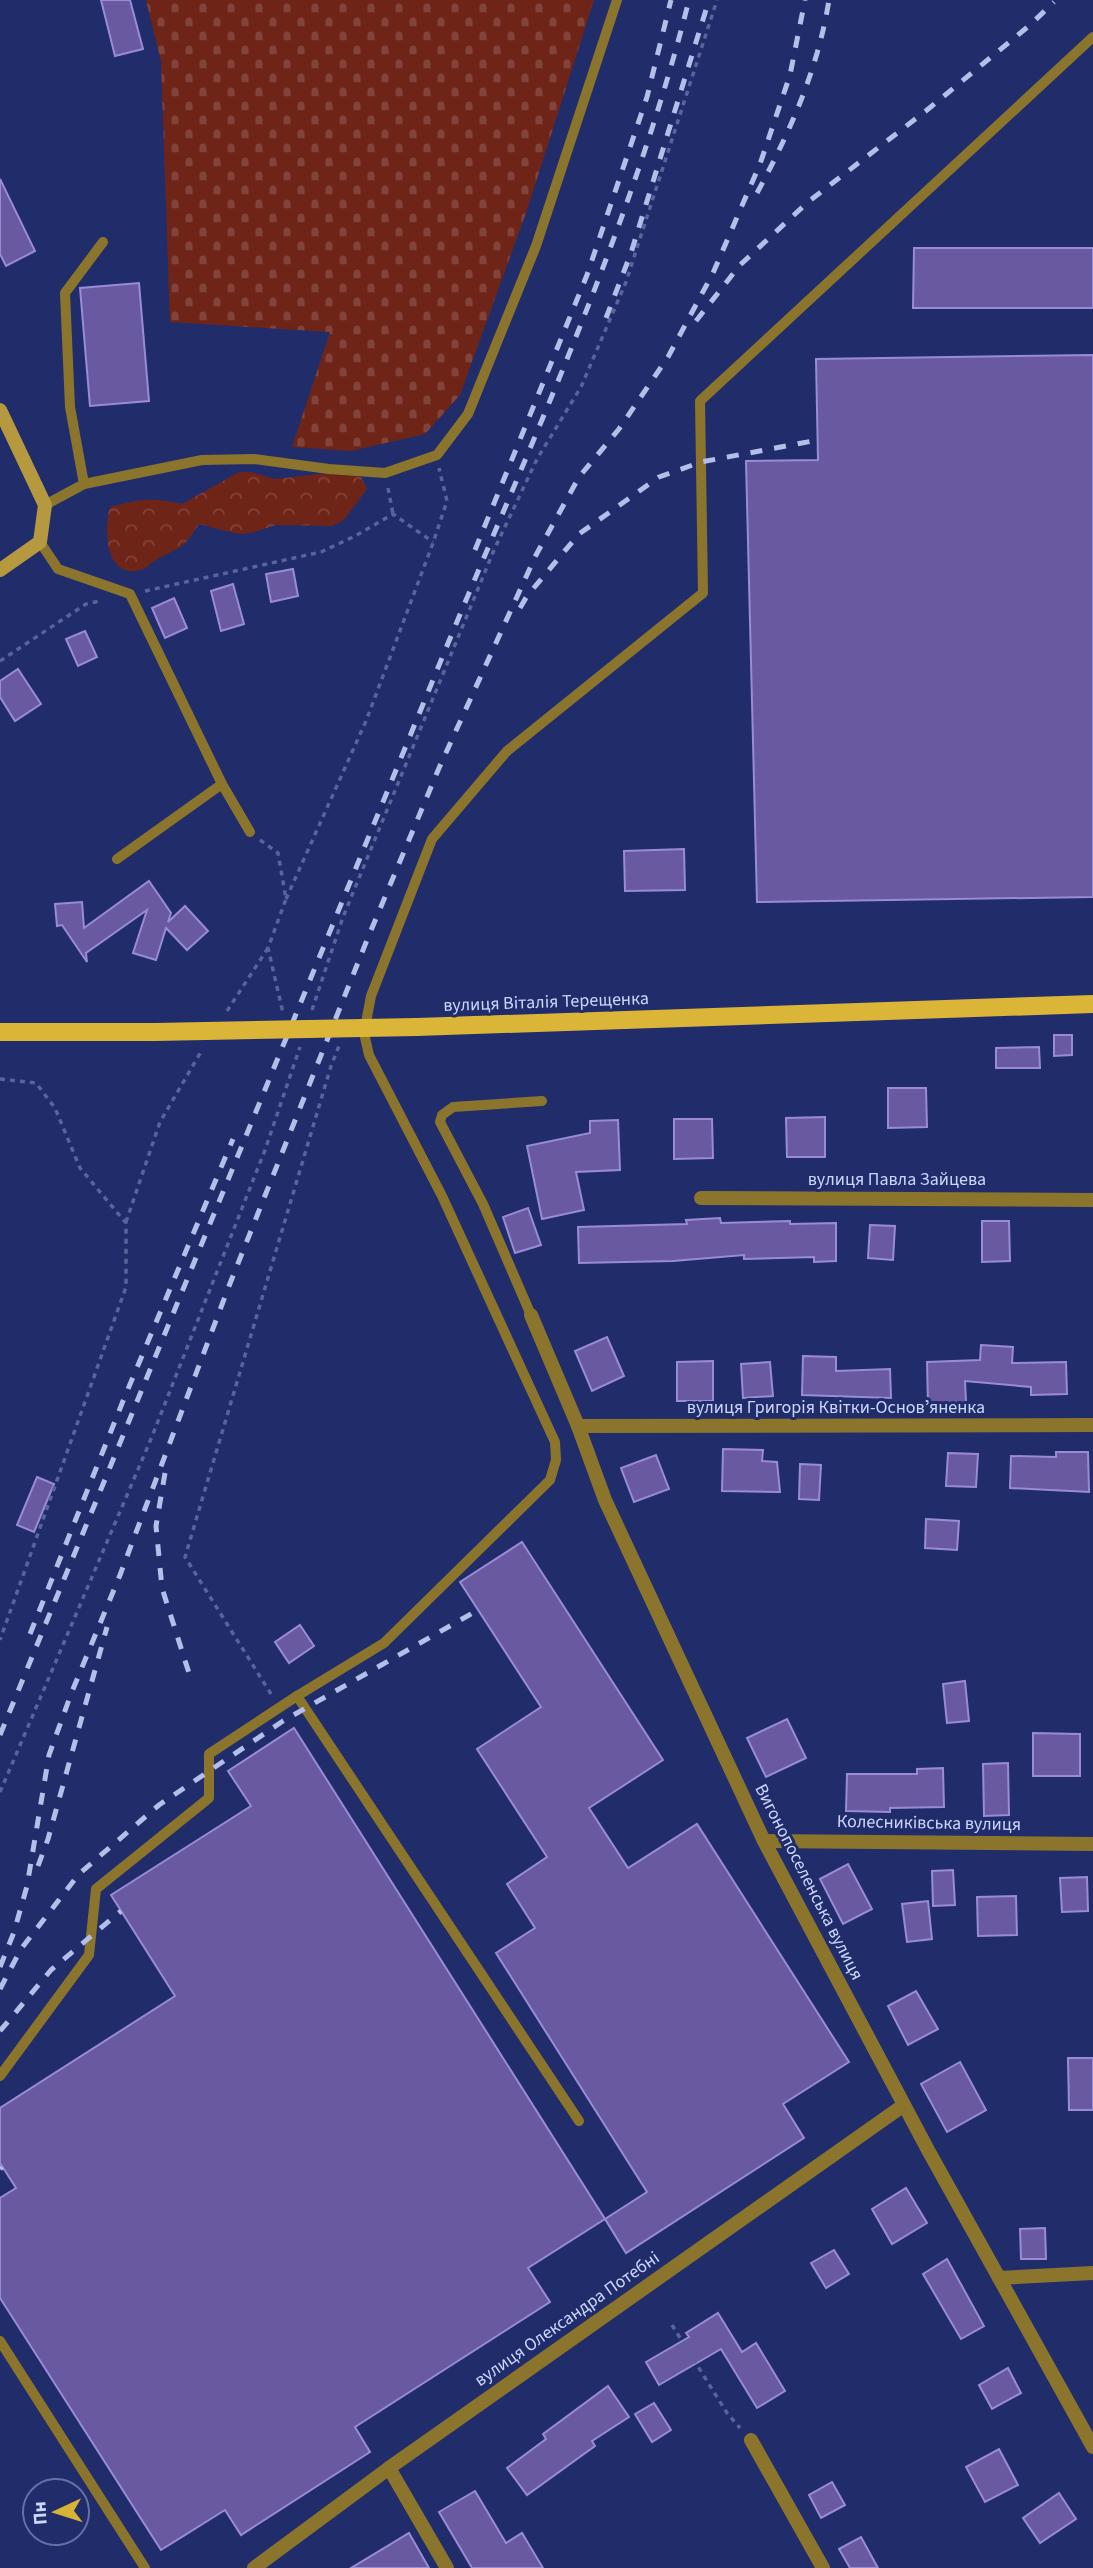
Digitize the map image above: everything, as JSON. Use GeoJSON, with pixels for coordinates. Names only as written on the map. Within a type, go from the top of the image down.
{"type":"FeatureCollection","features":[{"type":"Feature","properties":{"kind":"main road","name":"вулиця Віталія Терещенка"},"geometry":{"type":"LineString","coordinates":[[0,1032],[417,1027],[1093,1004]]}},
{"type":"Feature","properties":{"kind":"street"},"geometry":{"type":"LineString","coordinates":[[0,410],[45,505],[40,542],[0,570]]}},
{"type":"Feature","properties":{"kind":"street","name":"вулиця Павла Зайцева"},"geometry":{"type":"LineString","coordinates":[[701,1198],[1093,1200]]}},
{"type":"Feature","properties":{"kind":"street","name":"Вигонопоселенська вулиця"},"geometry":{"type":"LineString","coordinates":[[531,1315],[606,1500],[764,1841],[904,2105],[1093,2447]]}},
{"type":"Feature","properties":{"kind":"street","name":"вулиця Григорія Квітки-Основʼяненка"},"geometry":{"type":"LineString","coordinates":[[578,1426],[1093,1426]]}},
{"type":"Feature","properties":{"kind":"street","name":"Колесниківська вулиця"},"geometry":{"type":"LineString","coordinates":[[764,1841],[1093,1844]]}},
{"type":"Feature","properties":{"kind":"street","name":"вулиця Олександра Потебні"},"geometry":{"type":"LineString","coordinates":[[254,2568],[389,2468],[904,2105]]}},
{"type":"Feature","properties":{"kind":"street"},"geometry":{"type":"LineString","coordinates":[[999,2278],[1093,2273]]}},
{"type":"Feature","properties":{"kind":"street"},"geometry":{"type":"LineString","coordinates":[[751,2440],[823,2568]]}},
{"type":"Feature","properties":{"kind":"street"},"geometry":{"type":"LineString","coordinates":[[389,2468],[447,2568]]}},
{"type":"Feature","properties":{"kind":"lane"},"geometry":{"type":"LineString","coordinates":[[45,505],[84,484],[202,460],[254,459],[329,470],[385,473],[437,456],[468,414],[536,246],[617,0]]}},
{"type":"Feature","properties":{"kind":"lane"},"geometry":{"type":"LineString","coordinates":[[0,2076],[89,1955],[96,1889],[209,1798],[209,1754],[384,1643],[550,1480],[556,1460],[555,1442],[442,1196],[369,1055],[364,1033],[371,996],[432,839],[507,751],[703,593],[701,401],[1093,37]]}},
{"type":"Feature","properties":{"kind":"lane"},"geometry":{"type":"LineString","coordinates":[[84,484],[70,407],[65,293],[103,242]]}},
{"type":"Feature","properties":{"kind":"lane"},"geometry":{"type":"LineString","coordinates":[[40,542],[58,569],[130,594],[222,784],[250,832]]}},
{"type":"Feature","properties":{"kind":"lane"},"geometry":{"type":"LineString","coordinates":[[117,859],[222,784]]}},
{"type":"Feature","properties":{"kind":"lane"},"geometry":{"type":"LineString","coordinates":[[531,1315],[483,1204],[440,1122],[442,1115],[453,1107],[542,1101]]}},
{"type":"Feature","properties":{"kind":"lane"},"geometry":{"type":"LineString","coordinates":[[297,1696],[579,2121]]}},
{"type":"Feature","properties":{"kind":"lane"},"geometry":{"type":"LineString","coordinates":[[0,2340],[145,2568]]}},
{"type":"Feature","properties":{"kind":"path"},"geometry":{"type":"LineString","coordinates":[[312,1010],[348,904],[494,550],[537,460],[581,387],[626,282],[718,0]]}},
{"type":"Feature","properties":{"kind":"path"},"geometry":{"type":"LineString","coordinates":[[226,1014],[268,948],[286,899],[366,721],[447,501],[437,456]]}},
{"type":"Feature","properties":{"kind":"path"},"geometry":{"type":"LineString","coordinates":[[385,473],[393,514],[433,543]]}},
{"type":"Feature","properties":{"kind":"path"},"geometry":{"type":"LineString","coordinates":[[0,661],[86,604],[321,552],[393,514]]}},
{"type":"Feature","properties":{"kind":"path"},"geometry":{"type":"LineString","coordinates":[[250,832],[278,853],[286,899]]}},
{"type":"Feature","properties":{"kind":"path"},"geometry":{"type":"LineString","coordinates":[[268,948],[284,1017]]}},
{"type":"Feature","properties":{"kind":"path"},"geometry":{"type":"LineString","coordinates":[[0,1792],[151,1439],[265,1150],[303,1036]]}},
{"type":"Feature","properties":{"kind":"path"},"geometry":{"type":"LineString","coordinates":[[280,1707],[185,1557],[327,1079],[341,1040]]}},
{"type":"Feature","properties":{"kind":"path"},"geometry":{"type":"LineString","coordinates":[[0,1640],[126,1287],[126,1223],[160,1122],[205,1046]]}},
{"type":"Feature","properties":{"kind":"path"},"geometry":{"type":"LineString","coordinates":[[292,1053],[295,1063]]}},
{"type":"Feature","properties":{"kind":"path"},"geometry":{"type":"LineString","coordinates":[[0,1079],[36,1083],[55,1108],[80,1168],[126,1223]]}},
{"type":"Feature","properties":{"kind":"path"},"geometry":{"type":"LineString","coordinates":[[672,2325],[727,2413],[751,2440]]}},
{"type":"Feature","properties":{"kind":"green space"},"geometry":{"type":"Polygon","coordinates":[[[146,0],[594,0],[527,210],[460,395],[425,434],[351,451],[292,447],[330,332],[170,322],[161,61],[146,0]]]}},
{"type":"Feature","properties":{"kind":"green space"},"geometry":{"type":"Polygon","coordinates":[[[239,472],[251,472],[275,479],[338,472],[361,477],[367,489],[344,520],[332,526],[276,525],[238,534],[199,524],[183,545],[143,569],[125,570],[112,557],[107,537],[110,507],[146,500],[182,504],[239,472]]]}},
{"type":"Feature","properties":{"kind":"building"},"geometry":{"type":"Polygon","coordinates":[[[101,0],[130,0],[143,49],[115,56],[101,0]]]}},
{"type":"Feature","properties":{"kind":"building"},"geometry":{"type":"Polygon","coordinates":[[[0,179],[35,251],[6,266],[0,254],[0,179]]]}},
{"type":"Feature","properties":{"kind":"building"},"geometry":{"type":"Polygon","coordinates":[[[914,248],[1093,248],[1093,308],[913,308],[914,248]]]}},
{"type":"Feature","properties":{"kind":"building"},"geometry":{"type":"Polygon","coordinates":[[[139,283],[149,401],[90,406],[80,288],[139,283]]]}},
{"type":"Feature","properties":{"kind":"building"},"geometry":{"type":"Polygon","coordinates":[[[1093,355],[1093,897],[757,902],[746,461],[818,460],[816,359],[1093,355]]]}},
{"type":"Feature","properties":{"kind":"building"},"geometry":{"type":"Polygon","coordinates":[[[293,569],[298,596],[271,602],[266,574],[293,569]]]}},
{"type":"Feature","properties":{"kind":"building"},"geometry":{"type":"Polygon","coordinates":[[[233,584],[244,624],[221,631],[211,591],[233,584]]]}},
{"type":"Feature","properties":{"kind":"building"},"geometry":{"type":"Polygon","coordinates":[[[174,598],[187,628],[165,638],[152,608],[174,598]]]}},
{"type":"Feature","properties":{"kind":"building"},"geometry":{"type":"Polygon","coordinates":[[[85,631],[97,657],[78,666],[66,639],[85,631]]]}},
{"type":"Feature","properties":{"kind":"building"},"geometry":{"type":"Polygon","coordinates":[[[18,669],[41,704],[15,721],[0,697],[0,681],[18,669]]]}},
{"type":"Feature","properties":{"kind":"building"},"geometry":{"type":"Polygon","coordinates":[[[684,849],[685,890],[625,891],[624,851],[684,849]]]}},
{"type":"Feature","properties":{"kind":"building"},"geometry":{"type":"Polygon","coordinates":[[[149,881],[171,913],[168,922],[185,906],[208,931],[187,950],[166,928],[156,960],[133,953],[147,910],[86,953],[87,962],[62,925],[57,926],[55,904],[82,902],[84,928],[149,881]]]}},
{"type":"Feature","properties":{"kind":"building"},"geometry":{"type":"Polygon","coordinates":[[[1054,1035],[1072,1035],[1072,1055],[1054,1056],[1054,1035]]]}},
{"type":"Feature","properties":{"kind":"building"},"geometry":{"type":"Polygon","coordinates":[[[1039,1047],[1040,1068],[996,1068],[996,1048],[1039,1047]]]}},
{"type":"Feature","properties":{"kind":"building"},"geometry":{"type":"Polygon","coordinates":[[[888,1088],[926,1088],[927,1127],[888,1128],[888,1088]]]}},
{"type":"Feature","properties":{"kind":"building"},"geometry":{"type":"Polygon","coordinates":[[[825,1117],[825,1157],[787,1157],[786,1118],[825,1117]]]}},
{"type":"Feature","properties":{"kind":"building"},"geometry":{"type":"Polygon","coordinates":[[[674,1119],[712,1119],[713,1158],[674,1159],[674,1119]]]}},
{"type":"Feature","properties":{"kind":"building"},"geometry":{"type":"Polygon","coordinates":[[[618,1120],[620,1170],[576,1172],[584,1210],[542,1219],[527,1146],[590,1133],[590,1121],[618,1120]]]}},
{"type":"Feature","properties":{"kind":"building"},"geometry":{"type":"Polygon","coordinates":[[[528,1208],[541,1245],[515,1253],[503,1217],[528,1208]]]}},
{"type":"Feature","properties":{"kind":"building"},"geometry":{"type":"Polygon","coordinates":[[[720,1218],[721,1223],[836,1223],[836,1261],[814,1262],[814,1257],[744,1259],[744,1255],[673,1261],[579,1263],[578,1227],[687,1224],[686,1220],[720,1218]]]}},
{"type":"Feature","properties":{"kind":"building"},"geometry":{"type":"Polygon","coordinates":[[[982,1221],[1009,1221],[1010,1261],[982,1262],[982,1221]]]}},
{"type":"Feature","properties":{"kind":"building"},"geometry":{"type":"Polygon","coordinates":[[[870,1225],[895,1226],[893,1260],[868,1258],[870,1225]]]}},
{"type":"Feature","properties":{"kind":"building"},"geometry":{"type":"Polygon","coordinates":[[[607,1337],[624,1376],[592,1391],[575,1351],[607,1337]]]}},
{"type":"Feature","properties":{"kind":"building"},"geometry":{"type":"Polygon","coordinates":[[[981,1345],[1013,1347],[1012,1363],[1066,1362],[1067,1394],[1031,1395],[1031,1387],[965,1381],[966,1402],[928,1404],[927,1362],[980,1360],[981,1345]]]}},
{"type":"Feature","properties":{"kind":"building"},"geometry":{"type":"Polygon","coordinates":[[[803,1356],[836,1357],[836,1371],[890,1369],[891,1398],[802,1395],[803,1356]]]}},
{"type":"Feature","properties":{"kind":"building"},"geometry":{"type":"Polygon","coordinates":[[[713,1361],[713,1401],[677,1401],[677,1362],[713,1361]]]}},
{"type":"Feature","properties":{"kind":"building"},"geometry":{"type":"Polygon","coordinates":[[[770,1362],[773,1396],[743,1398],[741,1364],[770,1362]]]}},
{"type":"Feature","properties":{"kind":"building"},"geometry":{"type":"Polygon","coordinates":[[[723,1449],[763,1450],[762,1461],[777,1462],[780,1492],[722,1491],[723,1449]]]}},
{"type":"Feature","properties":{"kind":"building"},"geometry":{"type":"Polygon","coordinates":[[[1056,1452],[1088,1452],[1089,1492],[1010,1488],[1011,1456],[1056,1457],[1056,1452]]]}},
{"type":"Feature","properties":{"kind":"building"},"geometry":{"type":"Polygon","coordinates":[[[948,1453],[978,1454],[976,1487],[946,1486],[948,1453]]]}},
{"type":"Feature","properties":{"kind":"building"},"geometry":{"type":"Polygon","coordinates":[[[656,1455],[669,1489],[634,1502],[621,1468],[656,1455]]]}},
{"type":"Feature","properties":{"kind":"building"},"geometry":{"type":"Polygon","coordinates":[[[800,1464],[821,1465],[819,1500],[799,1499],[800,1464]]]}},
{"type":"Feature","properties":{"kind":"building"},"geometry":{"type":"Polygon","coordinates":[[[37,1477],[54,1484],[34,1532],[17,1525],[37,1477]]]}},
{"type":"Feature","properties":{"kind":"building"},"geometry":{"type":"Polygon","coordinates":[[[926,1519],[959,1521],[957,1550],[925,1548],[926,1519]]]}},
{"type":"Feature","properties":{"kind":"building"},"geometry":{"type":"Polygon","coordinates":[[[522,1542],[663,1760],[589,1808],[628,1868],[697,1824],[849,2062],[783,2104],[804,2138],[626,2253],[605,2219],[647,2192],[496,1953],[535,1928],[507,1884],[547,1857],[477,1749],[541,1707],[460,1582],[522,1542]]]}},
{"type":"Feature","properties":{"kind":"building"},"geometry":{"type":"Polygon","coordinates":[[[300,1625],[314,1646],[289,1663],[275,1642],[300,1625]]]}},
{"type":"Feature","properties":{"kind":"building"},"geometry":{"type":"Polygon","coordinates":[[[965,1681],[969,1721],[947,1723],[943,1684],[965,1681]]]}},
{"type":"Feature","properties":{"kind":"building"},"geometry":{"type":"Polygon","coordinates":[[[787,1719],[806,1758],[766,1777],[747,1738],[787,1719]]]}},
{"type":"Feature","properties":{"kind":"building"},"geometry":{"type":"Polygon","coordinates":[[[294,1728],[605,2219],[528,2268],[550,2302],[355,2427],[370,2452],[241,2535],[225,2510],[161,2550],[0,2298],[0,2198],[16,2188],[0,2163],[0,2108],[175,1996],[111,1895],[251,1806],[228,1771],[294,1728]]]}},
{"type":"Feature","properties":{"kind":"building"},"geometry":{"type":"Polygon","coordinates":[[[1033,1733],[1080,1734],[1080,1776],[1033,1776],[1033,1733]]]}},
{"type":"Feature","properties":{"kind":"building"},"geometry":{"type":"Polygon","coordinates":[[[1008,1763],[1009,1815],[984,1816],[983,1764],[1008,1763]]]}},
{"type":"Feature","properties":{"kind":"building"},"geometry":{"type":"Polygon","coordinates":[[[943,1768],[944,1807],[890,1808],[890,1812],[846,1811],[847,1774],[917,1774],[917,1769],[943,1768]]]}},
{"type":"Feature","properties":{"kind":"building"},"geometry":{"type":"Polygon","coordinates":[[[848,1864],[872,1909],[843,1924],[820,1879],[848,1864]]]}},
{"type":"Feature","properties":{"kind":"building"},"geometry":{"type":"Polygon","coordinates":[[[953,1870],[955,1905],[933,1906],[932,1871],[953,1870]]]}},
{"type":"Feature","properties":{"kind":"building"},"geometry":{"type":"Polygon","coordinates":[[[1087,1877],[1088,1911],[1062,1912],[1060,1878],[1087,1877]]]}},
{"type":"Feature","properties":{"kind":"building"},"geometry":{"type":"Polygon","coordinates":[[[1016,1896],[1017,1935],[978,1936],[977,1897],[1016,1896]]]}},
{"type":"Feature","properties":{"kind":"building"},"geometry":{"type":"Polygon","coordinates":[[[928,1901],[932,1939],[907,1942],[902,1904],[928,1901]]]}},
{"type":"Feature","properties":{"kind":"building"},"geometry":{"type":"Polygon","coordinates":[[[916,1991],[938,2029],[908,2045],[888,2006],[916,1991]]]}},
{"type":"Feature","properties":{"kind":"building"},"geometry":{"type":"Polygon","coordinates":[[[1068,2058],[1093,2058],[1093,2110],[1069,2110],[1068,2058]]]}},
{"type":"Feature","properties":{"kind":"building"},"geometry":{"type":"Polygon","coordinates":[[[960,2062],[986,2110],[947,2132],[921,2084],[960,2062]]]}},
{"type":"Feature","properties":{"kind":"building"},"geometry":{"type":"Polygon","coordinates":[[[906,2188],[927,2223],[892,2244],[872,2209],[906,2188]]]}},
{"type":"Feature","properties":{"kind":"building"},"geometry":{"type":"Polygon","coordinates":[[[1045,2228],[1046,2259],[1021,2259],[1020,2229],[1045,2228]]]}},
{"type":"Feature","properties":{"kind":"building"},"geometry":{"type":"Polygon","coordinates":[[[834,2250],[849,2274],[826,2288],[811,2263],[834,2250]]]}},
{"type":"Feature","properties":{"kind":"building"},"geometry":{"type":"Polygon","coordinates":[[[947,2259],[984,2326],[961,2339],[923,2274],[947,2259]]]}},
{"type":"Feature","properties":{"kind":"building"},"geometry":{"type":"Polygon","coordinates":[[[718,2313],[742,2352],[756,2343],[785,2391],[757,2408],[721,2349],[659,2385],[646,2362],[689,2337],[686,2333],[718,2313]]]}},
{"type":"Feature","properties":{"kind":"building"},"geometry":{"type":"Polygon","coordinates":[[[1008,2368],[1021,2393],[992,2409],[979,2385],[1008,2368]]]}},
{"type":"Feature","properties":{"kind":"building"},"geometry":{"type":"Polygon","coordinates":[[[608,2386],[629,2417],[592,2441],[595,2446],[527,2495],[507,2468],[546,2439],[543,2434],[608,2386]]]}},
{"type":"Feature","properties":{"kind":"building"},"geometry":{"type":"Polygon","coordinates":[[[654,2403],[671,2430],[652,2442],[635,2414],[654,2403]]]}},
{"type":"Feature","properties":{"kind":"building"},"geometry":{"type":"Polygon","coordinates":[[[999,2449],[1018,2485],[985,2502],[966,2467],[999,2449]]]}},
{"type":"Feature","properties":{"kind":"building"},"geometry":{"type":"Polygon","coordinates":[[[832,2482],[845,2505],[821,2518],[809,2495],[832,2482]]]}},
{"type":"Feature","properties":{"kind":"building"},"geometry":{"type":"Polygon","coordinates":[[[475,2491],[506,2543],[522,2533],[543,2568],[472,2568],[439,2512],[475,2491]]]}},
{"type":"Feature","properties":{"kind":"building"},"geometry":{"type":"Polygon","coordinates":[[[1059,2493],[1076,2519],[1040,2543],[1023,2518],[1059,2493]]]}},
{"type":"Feature","properties":{"kind":"building"},"geometry":{"type":"Polygon","coordinates":[[[409,2533],[429,2568],[351,2568],[409,2533]]]}},
{"type":"Feature","properties":{"kind":"building"},"geometry":{"type":"Polygon","coordinates":[[[861,2537],[878,2568],[850,2568],[839,2549],[861,2537]]]}},
{"type":"Feature","properties":{"kind":"railway"},"geometry":{"type":"LineString","coordinates":[[475,550],[587,275],[647,97],[671,0]]}},
{"type":"Feature","properties":{"kind":"railway"},"geometry":{"type":"LineString","coordinates":[[0,1735],[574,342],[637,173],[689,0]]}},
{"type":"Feature","properties":{"kind":"railway"},"geometry":{"type":"LineString","coordinates":[[606,318],[631,253],[709,0]]}},
{"type":"Feature","properties":{"kind":"railway"},"geometry":{"type":"LineString","coordinates":[[0,1967],[14,1932],[27,1886],[49,1755],[229,1286],[367,940],[439,768],[536,555],[579,477],[619,429],[668,357],[713,273],[760,164],[790,75],[805,0]]}},
{"type":"Feature","properties":{"kind":"railway"},"geometry":{"type":"LineString","coordinates":[[757,193],[801,100],[818,51],[829,0]]}},
{"type":"Feature","properties":{"kind":"railway"},"geometry":{"type":"LineString","coordinates":[[696,321],[740,265],[808,202],[927,110],[1054,2]]}},
{"type":"Feature","properties":{"kind":"railway"},"geometry":{"type":"LineString","coordinates":[[520,608],[579,534],[659,477],[701,462],[818,440]]}},
{"type":"Feature","properties":{"kind":"railway"},"geometry":{"type":"LineString","coordinates":[[30,1634],[123,1401],[233,1139]]}},
{"type":"Feature","properties":{"kind":"railway"},"geometry":{"type":"LineString","coordinates":[[165,1473],[156,1526],[162,1588],[189,1673]]}},
{"type":"Feature","properties":{"kind":"railway"},"geometry":{"type":"LineString","coordinates":[[0,1989],[21,1949],[79,1874],[159,1805],[283,1721],[478,1610]]}},
{"type":"Feature","properties":{"kind":"railway"},"geometry":{"type":"LineString","coordinates":[[38,1866],[48,1839],[107,1627]]}},
{"type":"Feature","properties":{"kind":"railway"},"geometry":{"type":"LineString","coordinates":[[0,2031],[51,1970],[121,1911]]}}]}
